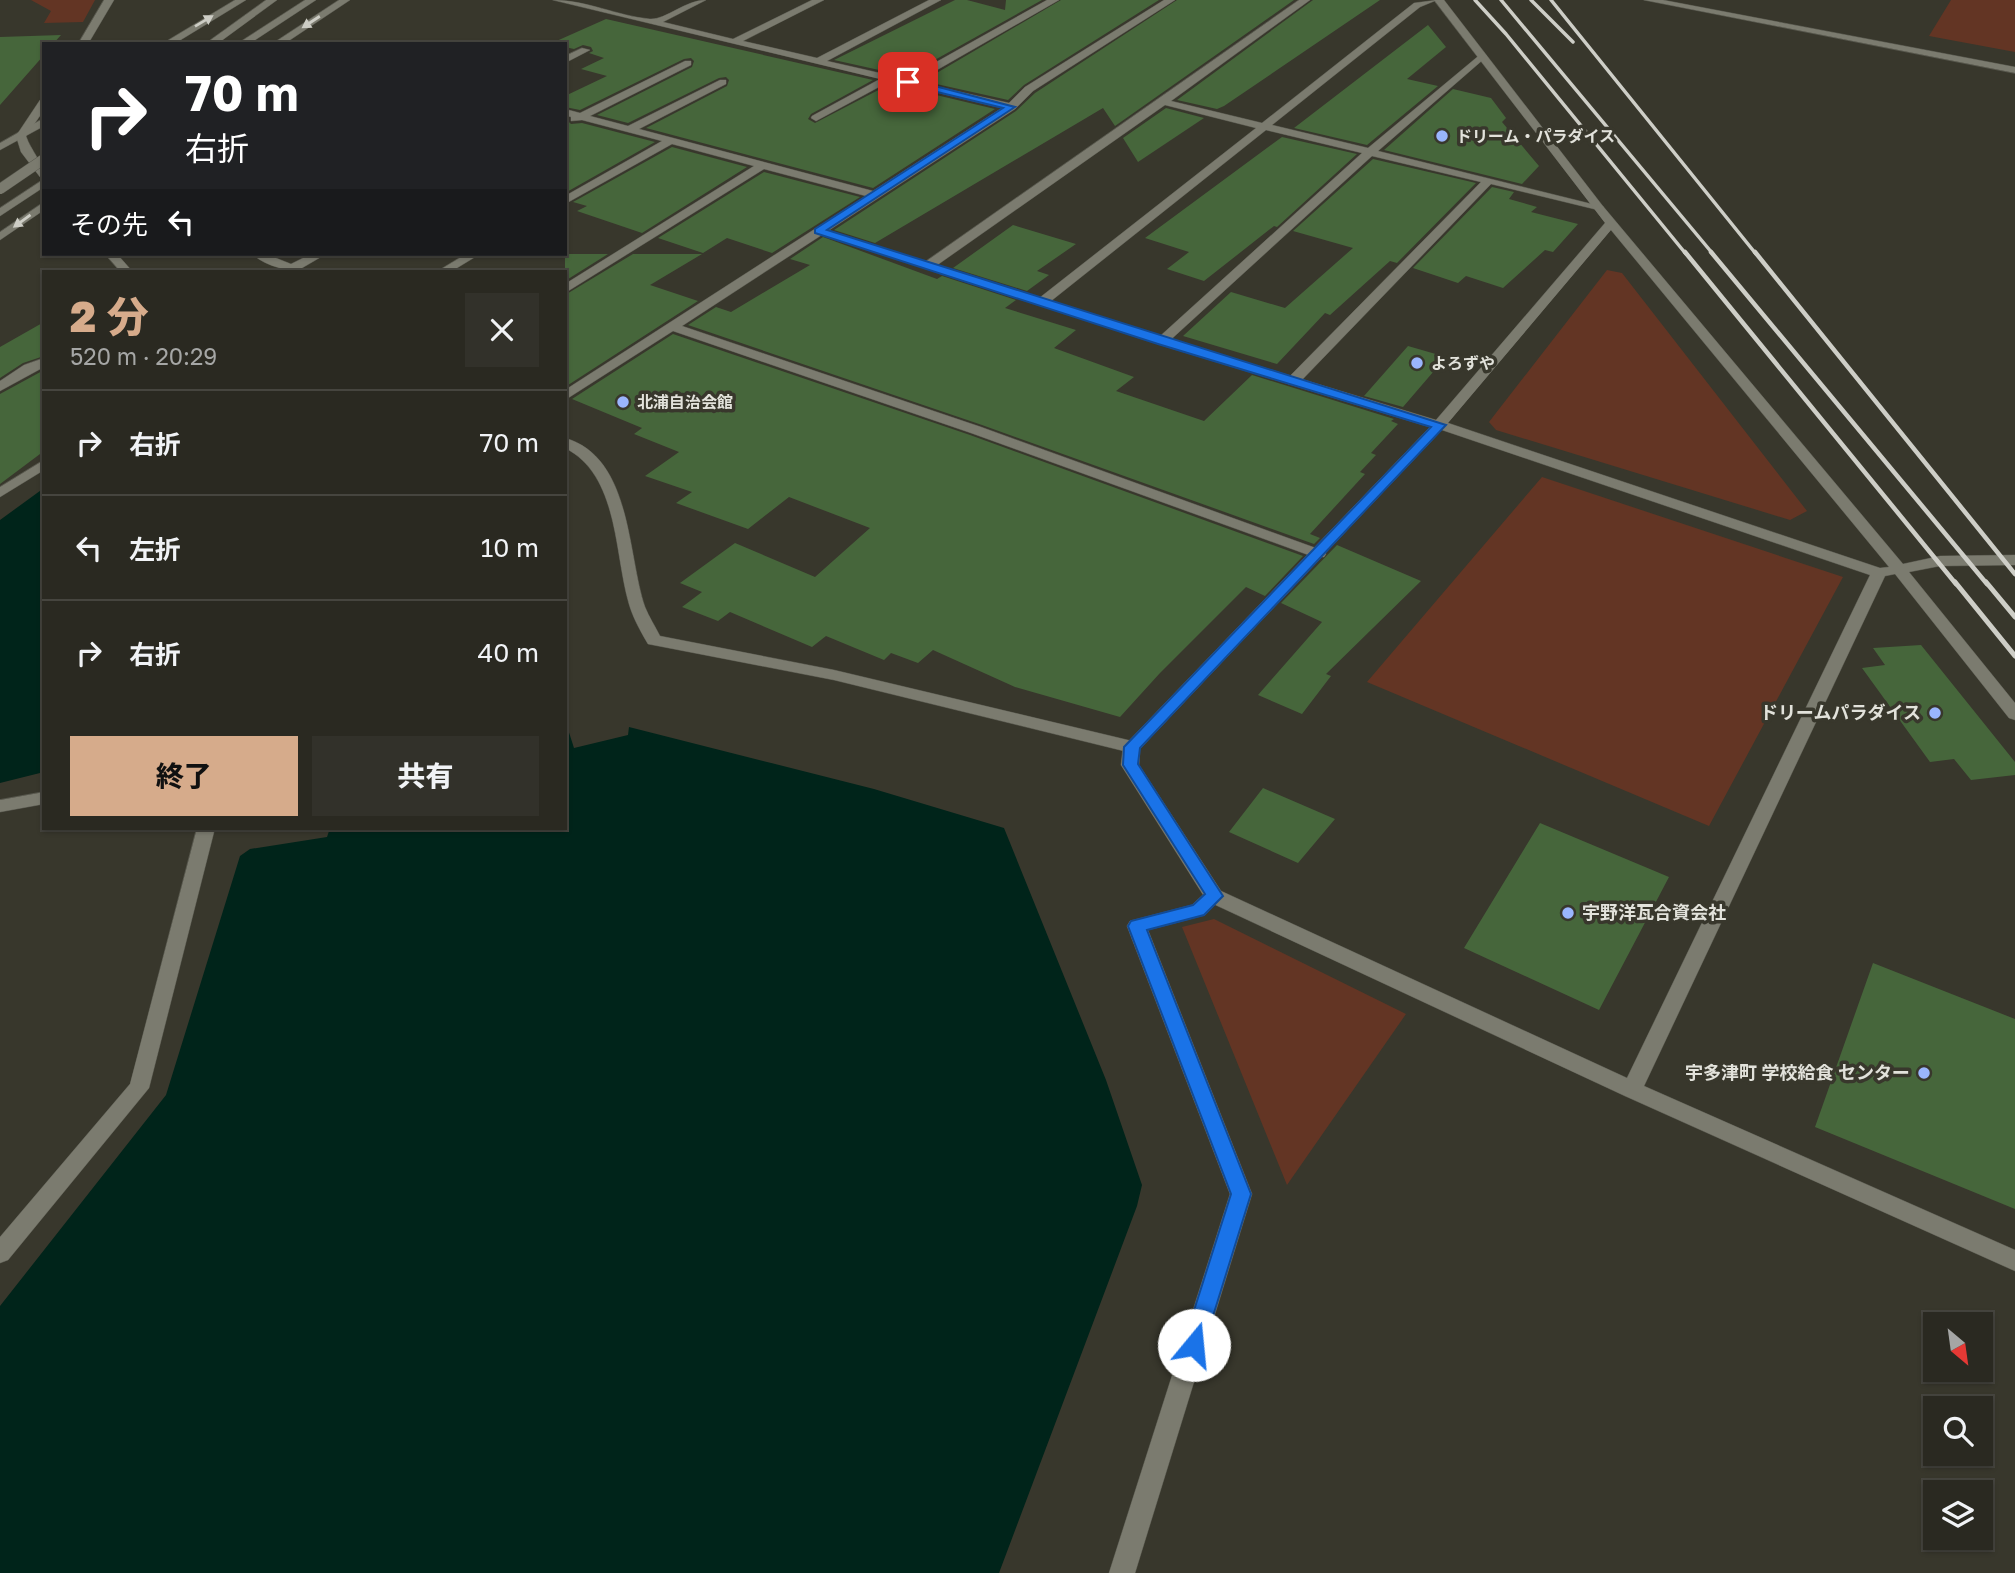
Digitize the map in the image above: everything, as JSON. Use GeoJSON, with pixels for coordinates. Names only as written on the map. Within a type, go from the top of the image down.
{"type":"FeatureCollection","features":[{"type":"Feature","properties":{"kind":"street"},"geometry":{"type":"LineString","coordinates":[[84,42],[109,0]]}},
{"type":"Feature","properties":{"kind":"street"},"geometry":{"type":"LineString","coordinates":[[170,42],[240,0]]}},
{"type":"Feature","properties":{"kind":"street"},"geometry":{"type":"LineString","coordinates":[[213,42],[272,0]]}},
{"type":"Feature","properties":{"kind":"street"},"geometry":{"type":"LineString","coordinates":[[245,42],[311,0]]}},
{"type":"Feature","properties":{"kind":"street"},"geometry":{"type":"LineString","coordinates":[[280,42],[345,0]]}},
{"type":"Feature","properties":{"kind":"street"},"geometry":{"type":"LineString","coordinates":[[558,0],[582,2],[653,23],[1011,107]]}},
{"type":"Feature","properties":{"kind":"street"},"geometry":{"type":"LineString","coordinates":[[653,23],[701,0]]}},
{"type":"Feature","properties":{"kind":"street"},"geometry":{"type":"LineString","coordinates":[[734,42],[819,0]]}},
{"type":"Feature","properties":{"kind":"street"},"geometry":{"type":"LineString","coordinates":[[819,61],[936,0]]}},
{"type":"Feature","properties":{"kind":"street"},"geometry":{"type":"LineString","coordinates":[[908,82],[1054,0]]}},
{"type":"Feature","properties":{"kind":"street"},"geometry":{"type":"LineString","coordinates":[[567,395],[1011,107],[1029,89],[1170,0]]}},
{"type":"Feature","properties":{"kind":"street"},"geometry":{"type":"LineString","coordinates":[[929,265],[1305,0]]}},
{"type":"Feature","properties":{"kind":"street"},"geometry":{"type":"LineString","coordinates":[[1042,302],[1417,5],[1432,0]]}},
{"type":"Feature","properties":{"kind":"street"},"geometry":{"type":"LineString","coordinates":[[1439,0],[1598,207],[1898,568],[2015,714]]}},
{"type":"Feature","properties":{"kind":"street"},"geometry":{"type":"LineString","coordinates":[[1649,0],[2015,71]]}},
{"type":"Feature","properties":{"kind":"street"},"geometry":{"type":"LineString","coordinates":[[568,56],[585,50]]}},
{"type":"Feature","properties":{"kind":"street"},"geometry":{"type":"LineString","coordinates":[[1162,341],[1370,152],[1482,56]]}},
{"type":"Feature","properties":{"kind":"street"},"geometry":{"type":"LineString","coordinates":[[567,123],[688,63]]}},
{"type":"Feature","properties":{"kind":"street"},"geometry":{"type":"LineString","coordinates":[[816,118],[889,78]]}},
{"type":"Feature","properties":{"kind":"street"},"geometry":{"type":"LineString","coordinates":[[630,129],[723,82]]}},
{"type":"Feature","properties":{"kind":"street"},"geometry":{"type":"LineString","coordinates":[[1163,102],[1598,207]]}},
{"type":"Feature","properties":{"kind":"street"},"geometry":{"type":"LineString","coordinates":[[21,136],[42,105]]}},
{"type":"Feature","properties":{"kind":"street"},"geometry":{"type":"LineString","coordinates":[[567,112],[874,195]]}},
{"type":"Feature","properties":{"kind":"street"},"geometry":{"type":"LineString","coordinates":[[0,147],[42,122]]}},
{"type":"Feature","properties":{"kind":"street"},"geometry":{"type":"LineString","coordinates":[[0,129],[21,136]]}},
{"type":"Feature","properties":{"kind":"street"},"geometry":{"type":"LineString","coordinates":[[21,136],[26,152],[42,172]]}},
{"type":"Feature","properties":{"kind":"street"},"geometry":{"type":"LineString","coordinates":[[567,200],[672,140]]}},
{"type":"Feature","properties":{"kind":"street"},"geometry":{"type":"LineString","coordinates":[[0,153],[26,152]]}},
{"type":"Feature","properties":{"kind":"street"},"geometry":{"type":"LineString","coordinates":[[0,189],[42,160]]}},
{"type":"Feature","properties":{"kind":"street"},"geometry":{"type":"LineString","coordinates":[[567,288],[763,165]]}},
{"type":"Feature","properties":{"kind":"street"},"geometry":{"type":"LineString","coordinates":[[1293,381],[1489,181]]}},
{"type":"Feature","properties":{"kind":"street"},"geometry":{"type":"LineString","coordinates":[[0,213],[42,183]]}},
{"type":"Feature","properties":{"kind":"street"},"geometry":{"type":"LineString","coordinates":[[0,237],[42,206]]}},
{"type":"Feature","properties":{"kind":"street"},"geometry":{"type":"LineString","coordinates":[[1611,223],[1439,425],[1319,554],[1132,747],[1130,765],[1214,896],[1632,1090],[2015,1261]]}},
{"type":"Feature","properties":{"kind":"street"},"geometry":{"type":"LineString","coordinates":[[819,231],[1162,341],[1439,425],[1879,573],[1940,561],[2015,561]]}},
{"type":"Feature","properties":{"kind":"street"},"geometry":{"type":"LineString","coordinates":[[113,256],[125,270]]}},
{"type":"Feature","properties":{"kind":"street"},"geometry":{"type":"LineString","coordinates":[[263,256],[297,270],[317,256]]}},
{"type":"Feature","properties":{"kind":"street"},"geometry":{"type":"LineString","coordinates":[[446,270],[470,256]]}},
{"type":"Feature","properties":{"kind":"street"},"geometry":{"type":"LineString","coordinates":[[670,326],[976,430],[1319,554]]}},
{"type":"Feature","properties":{"kind":"street"},"geometry":{"type":"LineString","coordinates":[[0,387],[42,363]]}},
{"type":"Feature","properties":{"kind":"street"},"geometry":{"type":"LineString","coordinates":[[567,443],[580,446],[602,472],[620,523],[637,606],[654,640],[707,648],[906,692],[1132,747]]}},
{"type":"Feature","properties":{"kind":"street"},"geometry":{"type":"LineString","coordinates":[[0,493],[42,465]]}},
{"type":"Feature","properties":{"kind":"street"},"geometry":{"type":"LineString","coordinates":[[1632,1090],[1879,573]]}},
{"type":"Feature","properties":{"kind":"street"},"geometry":{"type":"LineString","coordinates":[[0,806],[42,798]]}},
{"type":"Feature","properties":{"kind":"street"},"geometry":{"type":"LineString","coordinates":[[0,1253],[139,1088],[205,830]]}},
{"type":"Feature","properties":{"kind":"street"},"geometry":{"type":"LineString","coordinates":[[1122,1573],[1241,1194],[1137,926],[1198,910],[1214,896]]}},
{"type":"Feature","properties":{"kind":"shaded area"},"geometry":{"type":"Polygon","coordinates":[[[31,0],[95,0],[83,22],[44,23],[51,11],[31,0]]]}},
{"type":"Feature","properties":{"kind":"shaded area"},"geometry":{"type":"Polygon","coordinates":[[[1951,0],[2015,0],[2015,52],[1929,36],[1951,0]]]}},
{"type":"Feature","properties":{"kind":"shaded area"},"geometry":{"type":"Polygon","coordinates":[[[1607,270],[1622,273],[1807,511],[1790,520],[1496,430],[1489,422],[1607,270]]]}},
{"type":"Feature","properties":{"kind":"shaded area"},"geometry":{"type":"Polygon","coordinates":[[[1542,477],[1843,577],[1709,826],[1367,682],[1542,477]]]}},
{"type":"Feature","properties":{"kind":"shaded area"},"geometry":{"type":"Polygon","coordinates":[[[42,489],[42,772],[0,783],[0,520],[42,489]]]}},
{"type":"Feature","properties":{"kind":"shaded area"},"geometry":{"type":"Polygon","coordinates":[[[567,726],[574,748],[628,735],[629,727],[874,789],[1004,828],[1106,1080],[1142,1185],[1137,1206],[999,1573],[0,1573],[0,1306],[166,1095],[240,856],[250,849],[327,837],[329,830],[567,830],[567,726]]]}},
{"type":"Feature","properties":{"kind":"shaded area"},"geometry":{"type":"Polygon","coordinates":[[[1214,919],[1406,1014],[1287,1185],[1182,927],[1214,919]]]}},
{"type":"Feature","properties":{"kind":"building"},"geometry":{"type":"Polygon","coordinates":[[[955,0],[967,0],[1005,10],[1006,0],[1042,0],[906,76],[834,60],[955,0]]]}},
{"type":"Feature","properties":{"kind":"building"},"geometry":{"type":"Polygon","coordinates":[[[1061,0],[1159,0],[1024,85],[1008,100],[923,81],[1061,0]]]}},
{"type":"Feature","properties":{"kind":"building"},"geometry":{"type":"Polygon","coordinates":[[[1177,0],[1294,0],[1115,126],[1103,108],[875,243],[834,230],[1016,111],[1035,93],[1177,0]]]}},
{"type":"Feature","properties":{"kind":"building"},"geometry":{"type":"Polygon","coordinates":[[[1313,0],[1380,0],[1224,106],[1217,109],[1177,100],[1313,0]]]}},
{"type":"Feature","properties":{"kind":"building"},"geometry":{"type":"Polygon","coordinates":[[[606,19],[873,80],[811,114],[808,119],[815,123],[890,84],[995,109],[873,188],[646,128],[727,86],[729,80],[726,77],[628,123],[597,115],[692,67],[694,61],[691,58],[580,110],[567,107],[567,95],[607,76],[581,69],[604,58],[589,53],[593,51],[591,47],[583,45],[574,49],[567,47],[567,42],[554,42],[606,19]]]}},
{"type":"Feature","properties":{"kind":"building"},"geometry":{"type":"Polygon","coordinates":[[[1428,25],[1446,47],[1407,79],[1438,86],[1367,145],[1294,128],[1428,25]]]}},
{"type":"Feature","properties":{"kind":"building"},"geometry":{"type":"Polygon","coordinates":[[[61,35],[55,42],[42,42],[42,57],[0,105],[0,37],[61,35]]]}},
{"type":"Feature","properties":{"kind":"building","name":"ドリーム・パラダイス"},"geometry":{"type":"Polygon","coordinates":[[[1453,89],[1491,98],[1506,118],[1502,122],[1539,166],[1522,184],[1384,150],[1453,89]]]}},
{"type":"Feature","properties":{"kind":"building"},"geometry":{"type":"Polygon","coordinates":[[[1166,108],[1204,118],[1138,162],[1123,138],[1166,108]]]}},
{"type":"Feature","properties":{"kind":"building"},"geometry":{"type":"Polygon","coordinates":[[[567,120],[571,124],[582,123],[655,142],[567,192],[567,120]]]}},
{"type":"Feature","properties":{"kind":"building"},"geometry":{"type":"Polygon","coordinates":[[[1282,137],[1357,154],[1277,227],[1274,226],[1204,281],[1167,269],[1189,252],[1145,238],[1282,137]]]}},
{"type":"Feature","properties":{"kind":"building"},"geometry":{"type":"Polygon","coordinates":[[[672,147],[747,167],[642,233],[577,211],[587,206],[573,202],[672,147]]]}},
{"type":"Feature","properties":{"kind":"building"},"geometry":{"type":"Polygon","coordinates":[[[1373,159],[1476,183],[1397,263],[1390,261],[1330,315],[1325,313],[1277,364],[1183,336],[1231,292],[1285,308],[1353,248],[1293,231],[1373,159]]]}},
{"type":"Feature","properties":{"kind":"building"},"geometry":{"type":"Polygon","coordinates":[[[764,172],[860,197],[772,253],[727,238],[703,253],[658,238],[764,172]]]}},
{"type":"Feature","properties":{"kind":"building"},"geometry":{"type":"Polygon","coordinates":[[[1492,187],[1514,192],[1509,199],[1537,207],[1531,212],[1578,224],[1553,252],[1545,250],[1503,288],[1466,276],[1458,283],[1413,268],[1492,187]]]}},
{"type":"Feature","properties":{"kind":"building"},"geometry":{"type":"Polygon","coordinates":[[[1013,225],[1076,244],[1037,271],[1049,275],[1027,291],[953,268],[1013,225]]]}},
{"type":"Feature","properties":{"kind":"building"},"geometry":{"type":"Polygon","coordinates":[[[823,237],[937,279],[942,276],[1016,300],[1005,308],[1076,330],[1054,348],[1134,377],[1116,391],[1204,421],[1252,375],[1394,419],[1391,421],[1398,424],[1371,453],[1376,455],[1360,472],[1365,474],[1310,534],[1320,538],[1314,544],[982,425],[688,325],[716,307],[731,312],[810,265],[790,259],[823,237]]]}},
{"type":"Feature","properties":{"kind":"building"},"geometry":{"type":"Polygon","coordinates":[[[567,254],[608,254],[567,280],[567,254]]]}},
{"type":"Feature","properties":{"kind":"building"},"geometry":{"type":"Polygon","coordinates":[[[633,254],[702,254],[650,285],[698,301],[567,386],[567,294],[633,254]]]}},
{"type":"Feature","properties":{"kind":"building"},"geometry":{"type":"Polygon","coordinates":[[[42,323],[42,357],[23,363],[0,378],[0,347],[42,323]]]}},
{"type":"Feature","properties":{"kind":"building"},"geometry":{"type":"Polygon","coordinates":[[[673,334],[970,435],[1303,556],[1265,596],[1246,587],[1120,717],[1015,687],[933,650],[918,663],[891,653],[884,660],[826,636],[812,647],[730,612],[718,621],[682,607],[702,592],[680,583],[735,543],[815,577],[870,528],[789,497],[748,529],[676,503],[692,492],[645,476],[679,452],[634,434],[642,428],[572,399],[673,334]]]}},
{"type":"Feature","properties":{"kind":"building"},"geometry":{"type":"Polygon","coordinates":[[[1408,346],[1446,357],[1403,407],[1364,396],[1408,346]]]}},
{"type":"Feature","properties":{"kind":"building"},"geometry":{"type":"Polygon","coordinates":[[[42,371],[42,452],[0,484],[0,394],[42,371]]]}},
{"type":"Feature","properties":{"kind":"building"},"geometry":{"type":"Polygon","coordinates":[[[1337,545],[1421,581],[1326,674],[1331,676],[1302,714],[1258,695],[1322,622],[1281,603],[1337,545]]]}},
{"type":"Feature","properties":{"kind":"building","name":"ドリームパラダイス"},"geometry":{"type":"Polygon","coordinates":[[[1921,645],[2015,762],[2015,775],[1971,780],[1954,759],[1930,762],[1862,668],[1885,665],[1873,648],[1921,645]]]}},
{"type":"Feature","properties":{"kind":"building"},"geometry":{"type":"Polygon","coordinates":[[[1263,788],[1335,819],[1298,863],[1229,832],[1263,788]]]}},
{"type":"Feature","properties":{"kind":"building","name":"宇野洋瓦合資会社"},"geometry":{"type":"Polygon","coordinates":[[[1540,823],[1669,877],[1599,1010],[1464,948],[1540,823]]]}},
{"type":"Feature","properties":{"kind":"building","name":"宇多津町 学校給食 センター"},"geometry":{"type":"Polygon","coordinates":[[[1873,963],[2015,1019],[2015,1209],[1815,1127],[1873,963]]]}},
{"type":"Feature","properties":{"kind":"railway"},"geometry":{"type":"LineString","coordinates":[[1475,0],[1506,34],[1686,254]]}},
{"type":"Feature","properties":{"kind":"railway"},"geometry":{"type":"LineString","coordinates":[[1501,0],[1713,254]]}},
{"type":"Feature","properties":{"kind":"railway"},"geometry":{"type":"LineString","coordinates":[[1531,0],[1573,42]]}},
{"type":"Feature","properties":{"kind":"railway"},"geometry":{"type":"LineString","coordinates":[[1551,0],[1756,254]]}},
{"type":"Feature","properties":{"kind":"railway"},"geometry":{"type":"LineString","coordinates":[[1685,252],[1956,584]]}},
{"type":"Feature","properties":{"kind":"railway"},"geometry":{"type":"LineString","coordinates":[[1711,252],[1987,584]]}},
{"type":"Feature","properties":{"kind":"railway"},"geometry":{"type":"LineString","coordinates":[[1755,252],[2015,574]]}},
{"type":"Feature","properties":{"kind":"railway"},"geometry":{"type":"LineString","coordinates":[[1955,582],[2015,656]]}},
{"type":"Feature","properties":{"kind":"railway"},"geometry":{"type":"LineString","coordinates":[[1986,582],[2015,617]]}},
{"type":"Feature","properties":{"kind":"place","name":"ドリーム・パラダイス"},"geometry":{"type":"Point","coordinates":[1442,136]}},
{"type":"Feature","properties":{"kind":"place","name":"よろずや"},"geometry":{"type":"Point","coordinates":[1417,363]}},
{"type":"Feature","properties":{"kind":"place","name":"北浦自治会館"},"geometry":{"type":"Point","coordinates":[623,402]}},
{"type":"Feature","properties":{"kind":"place","name":"ドリームパラダイス"},"geometry":{"type":"Point","coordinates":[1935,713]}},
{"type":"Feature","properties":{"kind":"place","name":"宇野洋瓦合資会社"},"geometry":{"type":"Point","coordinates":[1568,913]}},
{"type":"Feature","properties":{"kind":"place","name":"宇多津町 学校給食 センター"},"geometry":{"type":"Point","coordinates":[1924,1073]}},
{"type":"Feature","properties":{"kind":"route"},"geometry":{"type":"LineString","coordinates":[[908,82],[1011,107],[819,231],[1162,341],[1439,425],[1319,554],[1132,747],[1130,765],[1214,896],[1198,910],[1137,926],[1241,1194],[1194,1345]]}}]}
